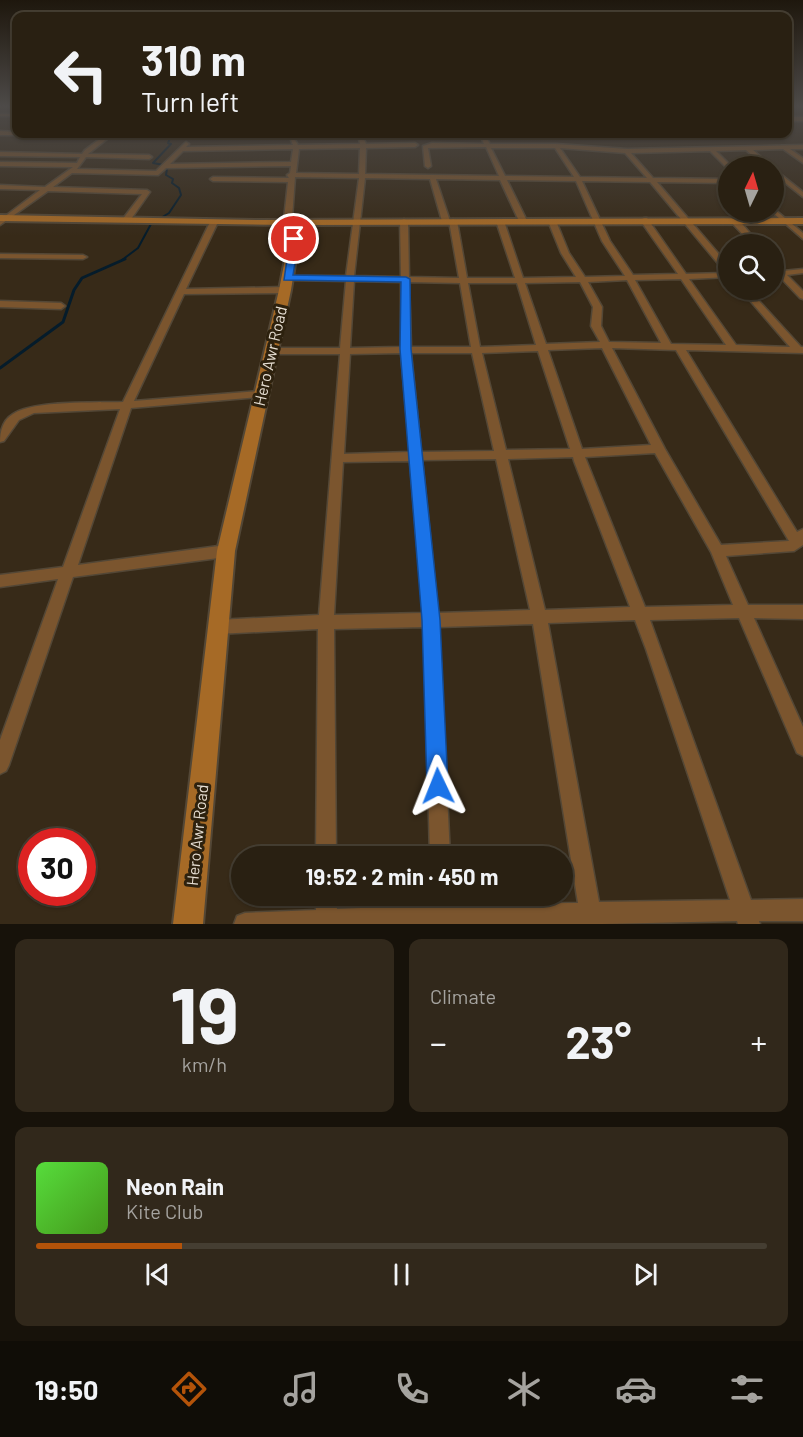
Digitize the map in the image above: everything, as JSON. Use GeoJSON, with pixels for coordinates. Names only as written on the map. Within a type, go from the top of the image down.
{"type":"FeatureCollection","features":[{"type":"Feature","properties":{"kind":"main road"},"geometry":{"type":"LineString","coordinates":[[2,220],[292,223],[718,221]]}},
{"type":"Feature","properties":{"kind":"main road"},"geometry":{"type":"LineString","coordinates":[[785,221],[803,221]]}},
{"type":"Feature","properties":{"kind":"main road","name":"Hero Awr Road"},"geometry":{"type":"LineString","coordinates":[[188,924],[226,550],[286,284],[294,239],[292,223]]}},
{"type":"Feature","properties":{"kind":"street"},"geometry":{"type":"LineString","coordinates":[[2,220],[73,171],[92,149]]}},
{"type":"Feature","properties":{"kind":"street"},"geometry":{"type":"LineString","coordinates":[[73,171],[157,173],[181,150],[215,149]]}},
{"type":"Feature","properties":{"kind":"street"},"geometry":{"type":"LineString","coordinates":[[292,223],[288,219],[290,178],[296,149]]}},
{"type":"Feature","properties":{"kind":"street"},"geometry":{"type":"LineString","coordinates":[[326,846],[326,620],[344,349],[350,278],[360,221],[363,149]]}},
{"type":"Feature","properties":{"kind":"street"},"geometry":{"type":"LineString","coordinates":[[426,149],[428,166]]}},
{"type":"Feature","properties":{"kind":"street"},"geometry":{"type":"LineString","coordinates":[[490,149],[523,221]]}},
{"type":"Feature","properties":{"kind":"street"},"geometry":{"type":"LineString","coordinates":[[558,149],[578,179],[599,220],[606,241],[673,347],[800,538],[789,547],[717,551]]}},
{"type":"Feature","properties":{"kind":"street"},"geometry":{"type":"LineString","coordinates":[[600,149],[627,151],[706,149]]}},
{"type":"Feature","properties":{"kind":"street"},"geometry":{"type":"LineString","coordinates":[[711,149],[718,156]]}},
{"type":"Feature","properties":{"kind":"street"},"geometry":{"type":"LineString","coordinates":[[787,149],[803,161]]}},
{"type":"Feature","properties":{"kind":"street"},"geometry":{"type":"LineString","coordinates":[[627,151],[718,259]]}},
{"type":"Feature","properties":{"kind":"street"},"geometry":{"type":"LineString","coordinates":[[0,154],[149,157]]}},
{"type":"Feature","properties":{"kind":"street"},"geometry":{"type":"LineString","coordinates":[[0,164],[80,165]]}},
{"type":"Feature","properties":{"kind":"street"},"geometry":{"type":"LineString","coordinates":[[166,166],[292,164]]}},
{"type":"Feature","properties":{"kind":"street"},"geometry":{"type":"LineString","coordinates":[[213,179],[361,175],[718,181]]}},
{"type":"Feature","properties":{"kind":"street"},"geometry":{"type":"LineString","coordinates":[[432,176],[450,221],[464,280],[476,350],[539,616],[591,918]]}},
{"type":"Feature","properties":{"kind":"street"},"geometry":{"type":"LineString","coordinates":[[784,179],[803,195]]}},
{"type":"Feature","properties":{"kind":"street"},"geometry":{"type":"LineString","coordinates":[[787,182],[803,182]]}},
{"type":"Feature","properties":{"kind":"street"},"geometry":{"type":"LineString","coordinates":[[0,187],[147,192],[126,220]]}},
{"type":"Feature","properties":{"kind":"street"},"geometry":{"type":"LineString","coordinates":[[645,220],[663,250],[685,276],[734,349]]}},
{"type":"Feature","properties":{"kind":"street"},"geometry":{"type":"LineString","coordinates":[[404,221],[406,349],[431,620],[440,846]]}},
{"type":"Feature","properties":{"kind":"street"},"geometry":{"type":"LineString","coordinates":[[500,221],[578,453],[641,616],[747,917]]}},
{"type":"Feature","properties":{"kind":"street"},"geometry":{"type":"LineString","coordinates":[[552,221],[567,256],[588,288],[598,310],[596,326],[659,449],[717,551],[803,747]]}},
{"type":"Feature","properties":{"kind":"street"},"geometry":{"type":"LineString","coordinates":[[785,221],[803,237]]}},
{"type":"Feature","properties":{"kind":"street"},"geometry":{"type":"LineString","coordinates":[[0,765],[127,405],[214,222]]}},
{"type":"Feature","properties":{"kind":"street"},"geometry":{"type":"LineString","coordinates":[[736,222],[747,234]]}},
{"type":"Feature","properties":{"kind":"street"},"geometry":{"type":"LineString","coordinates":[[0,256],[83,257]]}},
{"type":"Feature","properties":{"kind":"street"},"geometry":{"type":"LineString","coordinates":[[784,273],[803,271]]}},
{"type":"Feature","properties":{"kind":"street"},"geometry":{"type":"LineString","coordinates":[[180,292],[350,278],[522,281],[718,274]]}},
{"type":"Feature","properties":{"kind":"street"},"geometry":{"type":"LineString","coordinates":[[784,280],[803,296]]}},
{"type":"Feature","properties":{"kind":"street"},"geometry":{"type":"LineString","coordinates":[[754,300],[800,350]]}},
{"type":"Feature","properties":{"kind":"street"},"geometry":{"type":"LineString","coordinates":[[0,304],[61,306]]}},
{"type":"Feature","properties":{"kind":"street"},"geometry":{"type":"LineString","coordinates":[[270,351],[476,350],[607,345],[800,350]]}},
{"type":"Feature","properties":{"kind":"street"},"geometry":{"type":"LineString","coordinates":[[0,438],[15,417],[33,410],[260,394]]}},
{"type":"Feature","properties":{"kind":"street"},"geometry":{"type":"LineString","coordinates":[[336,458],[659,449]]}},
{"type":"Feature","properties":{"kind":"street"},"geometry":{"type":"LineString","coordinates":[[0,581],[226,550]]}},
{"type":"Feature","properties":{"kind":"street"},"geometry":{"type":"LineString","coordinates":[[217,627],[326,620],[641,616],[744,611],[803,612]]}},
{"type":"Feature","properties":{"kind":"street"},"geometry":{"type":"LineString","coordinates":[[327,906],[327,920]]}},
{"type":"Feature","properties":{"kind":"street"},"geometry":{"type":"LineString","coordinates":[[245,924],[443,911],[591,918],[747,917],[803,910]]}},
{"type":"Feature","properties":{"kind":"waterway"},"geometry":{"type":"LineString","coordinates":[[122,260],[138,248],[151,224],[169,213],[181,195],[179,188],[172,183],[173,179],[166,175],[167,169],[164,165],[153,163],[166,149]]}},
{"type":"Feature","properties":{"kind":"waterway"},"geometry":{"type":"LineString","coordinates":[[0,368],[63,322],[74,290],[82,278],[125,259]]}},
{"type":"Feature","properties":{"kind":"route"},"geometry":{"type":"LineString","coordinates":[[294,239],[288,278],[406,279],[406,349],[431,620],[438,786]]}}]}
